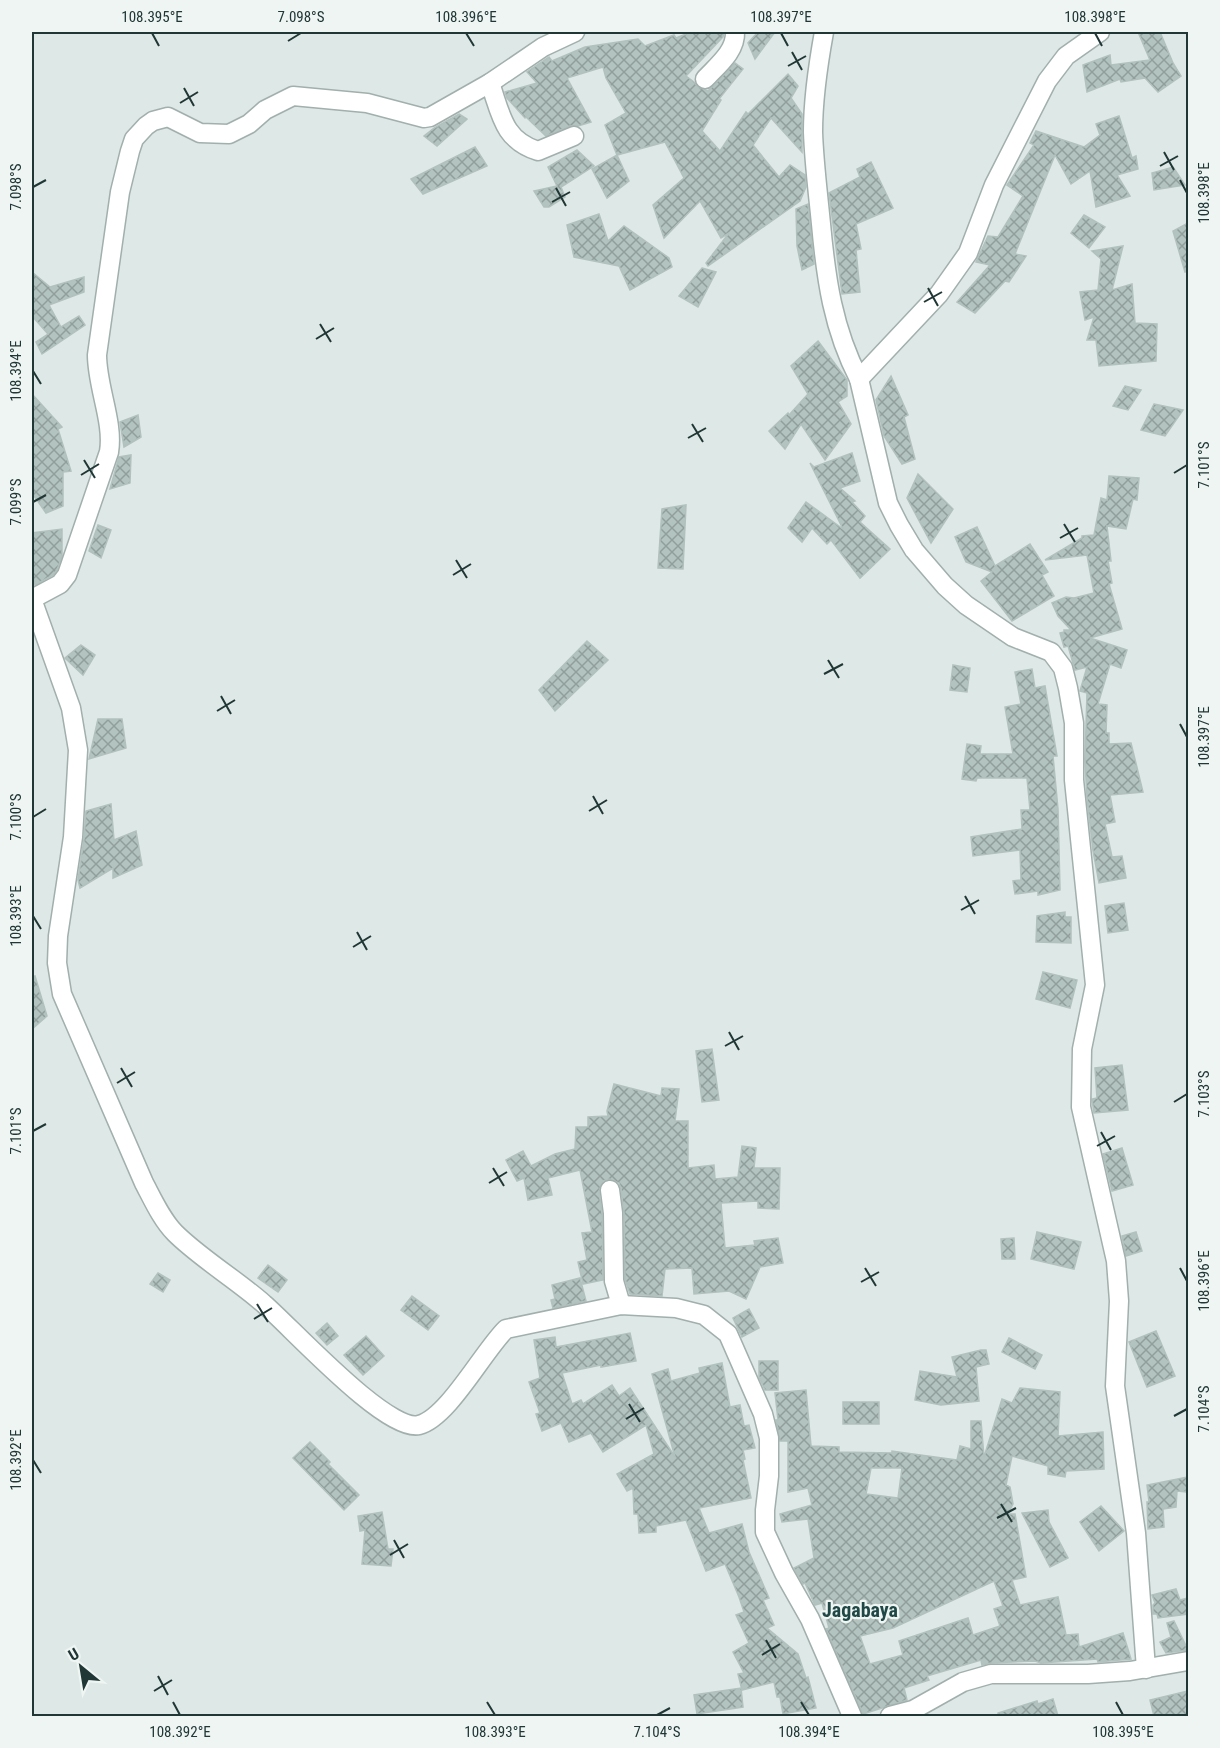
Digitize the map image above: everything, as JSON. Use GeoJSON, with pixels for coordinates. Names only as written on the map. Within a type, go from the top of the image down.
{"type":"FeatureCollection","features":[{"type":"Feature","properties":{"kind":"street"},"geometry":{"type":"LineString","coordinates":[[575,32],[543,47],[490,83],[430,117],[424,118],[367,102],[293,96],[265,110],[249,124],[229,134],[200,133],[168,117],[153,121],[139,132],[130,151],[120,192],[97,355],[110,436],[109,452],[67,574],[60,584],[32,599],[71,708],[78,750],[73,837],[58,936],[57,963],[62,994],[144,1183],[174,1233],[264,1304],[382,1412],[404,1425],[419,1425],[435,1415],[472,1374],[494,1340],[506,1329],[621,1305],[676,1308],[704,1315],[728,1334],[763,1414],[769,1437],[765,1532],[784,1573],[810,1619],[852,1716]]}},
{"type":"Feature","properties":{"kind":"street"},"geometry":{"type":"LineString","coordinates":[[705,79],[731,49],[736,41],[735,32]]}},
{"type":"Feature","properties":{"kind":"street"},"geometry":{"type":"LineString","coordinates":[[824,32],[816,82],[813,132],[825,274],[845,353],[859,379],[888,503],[914,550],[945,586],[966,605],[1013,637],[1050,652],[1063,668],[1068,688],[1074,723],[1074,780],[1095,985],[1082,1049],[1081,1107],[1116,1260],[1119,1301],[1115,1386],[1136,1533],[1146,1669]]}},
{"type":"Feature","properties":{"kind":"street"},"geometry":{"type":"LineString","coordinates":[[859,379],[939,294],[968,253],[994,185],[1047,81],[1066,56],[1100,32]]}},
{"type":"Feature","properties":{"kind":"street"},"geometry":{"type":"LineString","coordinates":[[490,83],[506,128],[522,145],[538,151],[574,136]]}},
{"type":"Feature","properties":{"kind":"street"},"geometry":{"type":"LineString","coordinates":[[610,1190],[613,1214],[614,1281],[621,1305]]}},
{"type":"Feature","properties":{"kind":"street"},"geometry":{"type":"LineString","coordinates":[[890,1716],[913,1710],[963,1682],[991,1674],[1088,1674],[1146,1669],[1188,1661]]}},
{"type":"Feature","properties":{"kind":"building"},"geometry":{"type":"Polygon","coordinates":[[[691,32],[724,32],[723,37],[686,76],[698,87],[708,91],[735,63],[743,69],[719,99],[721,100],[702,131],[720,151],[746,112],[748,114],[788,74],[798,86],[791,98],[802,114],[802,152],[771,118],[753,145],[779,177],[790,165],[805,175],[806,187],[800,201],[708,266],[706,263],[729,233],[721,238],[700,201],[664,238],[653,205],[684,178],[665,142],[617,155],[605,125],[626,113],[606,78],[603,67],[567,78],[591,122],[570,126],[546,136],[525,118],[507,98],[505,92],[537,83],[527,72],[549,57],[552,61],[585,47],[638,39],[645,46],[674,35],[676,38],[691,32]]]}},
{"type":"Feature","properties":{"kind":"building"},"geometry":{"type":"Polygon","coordinates":[[[758,32],[775,32],[755,59],[748,43],[758,32]]]}},
{"type":"Feature","properties":{"kind":"building"},"geometry":{"type":"Polygon","coordinates":[[[1138,32],[1160,32],[1181,76],[1158,92],[1145,78],[1121,82],[1120,79],[1087,92],[1083,65],[1110,55],[1111,65],[1150,60],[1138,32]]]}},
{"type":"Feature","properties":{"kind":"building"},"geometry":{"type":"Polygon","coordinates":[[[459,114],[467,119],[437,146],[424,136],[434,128],[459,114]]]}},
{"type":"Feature","properties":{"kind":"building"},"geometry":{"type":"Polygon","coordinates":[[[1119,116],[1132,158],[1136,156],[1138,169],[1117,175],[1130,196],[1096,207],[1090,171],[1071,184],[1055,155],[1015,254],[1026,256],[1009,282],[1005,281],[975,313],[957,302],[990,265],[976,262],[988,236],[998,237],[1023,196],[1007,185],[1034,145],[1030,143],[1036,131],[1084,147],[1100,135],[1096,124],[1119,116]]]}},
{"type":"Feature","properties":{"kind":"building"},"geometry":{"type":"Polygon","coordinates":[[[475,147],[487,166],[423,194],[411,179],[475,147]]]}},
{"type":"Feature","properties":{"kind":"building"},"geometry":{"type":"Polygon","coordinates":[[[577,150],[594,166],[561,187],[565,197],[549,207],[544,207],[534,191],[557,186],[548,167],[577,150]]]}},
{"type":"Feature","properties":{"kind":"building"},"geometry":{"type":"Polygon","coordinates":[[[617,155],[629,181],[607,198],[592,169],[617,155]]]}},
{"type":"Feature","properties":{"kind":"building"},"geometry":{"type":"Polygon","coordinates":[[[871,162],[893,208],[856,224],[861,249],[856,250],[860,292],[842,294],[829,193],[860,177],[857,169],[871,162]]]}},
{"type":"Feature","properties":{"kind":"building"},"geometry":{"type":"Polygon","coordinates":[[[1173,167],[1185,185],[1154,190],[1152,173],[1173,167]]]}},
{"type":"Feature","properties":{"kind":"building"},"geometry":{"type":"Polygon","coordinates":[[[808,204],[814,264],[802,270],[797,246],[796,209],[808,204]]]}},
{"type":"Feature","properties":{"kind":"building"},"geometry":{"type":"Polygon","coordinates":[[[599,214],[608,241],[624,226],[669,258],[672,267],[630,290],[619,266],[574,257],[567,225],[599,214]]]}},
{"type":"Feature","properties":{"kind":"building"},"geometry":{"type":"Polygon","coordinates":[[[1084,215],[1105,227],[1089,248],[1071,233],[1084,215]]]}},
{"type":"Feature","properties":{"kind":"building"},"geometry":{"type":"Polygon","coordinates":[[[1188,223],[1188,271],[1185,272],[1173,231],[1188,223]]]}},
{"type":"Feature","properties":{"kind":"building"},"geometry":{"type":"Polygon","coordinates":[[[1123,246],[1112,290],[1132,284],[1135,323],[1157,324],[1156,361],[1099,366],[1096,340],[1087,340],[1094,317],[1085,320],[1080,292],[1098,290],[1101,259],[1092,251],[1123,246]]]}},
{"type":"Feature","properties":{"kind":"building"},"geometry":{"type":"Polygon","coordinates":[[[702,268],[716,272],[698,307],[679,296],[702,268]]]}},
{"type":"Feature","properties":{"kind":"building"},"geometry":{"type":"Polygon","coordinates":[[[32,272],[50,287],[84,277],[84,292],[49,305],[61,327],[79,316],[85,325],[42,354],[36,342],[48,334],[32,316],[32,272]]]}},
{"type":"Feature","properties":{"kind":"building"},"geometry":{"type":"Polygon","coordinates":[[[818,341],[847,380],[847,396],[838,402],[851,424],[825,460],[801,424],[785,449],[769,431],[788,413],[789,415],[808,394],[791,366],[818,341]]]}},
{"type":"Feature","properties":{"kind":"building"},"geometry":{"type":"Polygon","coordinates":[[[891,376],[908,415],[904,417],[915,459],[902,464],[884,436],[876,400],[891,376]]]}},
{"type":"Feature","properties":{"kind":"building"},"geometry":{"type":"Polygon","coordinates":[[[1125,386],[1141,390],[1128,410],[1113,406],[1125,386]]]}},
{"type":"Feature","properties":{"kind":"building"},"geometry":{"type":"Polygon","coordinates":[[[32,394],[62,427],[58,429],[71,471],[63,472],[63,506],[46,513],[32,493],[32,394]]]}},
{"type":"Feature","properties":{"kind":"building"},"geometry":{"type":"Polygon","coordinates":[[[1154,404],[1183,410],[1165,436],[1141,430],[1154,404]]]}},
{"type":"Feature","properties":{"kind":"building"},"geometry":{"type":"Polygon","coordinates":[[[138,415],[141,437],[124,447],[120,422],[138,415]]]}},
{"type":"Feature","properties":{"kind":"building"},"geometry":{"type":"Polygon","coordinates":[[[852,453],[860,481],[840,488],[855,501],[852,502],[865,516],[860,522],[890,549],[860,578],[831,540],[827,544],[812,528],[802,542],[788,528],[806,502],[843,529],[810,463],[814,467],[852,453]]]}},
{"type":"Feature","properties":{"kind":"building"},"geometry":{"type":"Polygon","coordinates":[[[131,455],[130,483],[110,489],[119,457],[131,455]]]}},
{"type":"Feature","properties":{"kind":"building"},"geometry":{"type":"Polygon","coordinates":[[[918,474],[953,509],[931,543],[907,498],[918,474]]]}},
{"type":"Feature","properties":{"kind":"building"},"geometry":{"type":"Polygon","coordinates":[[[1109,476],[1139,478],[1137,500],[1133,499],[1126,529],[1107,526],[1111,561],[1108,561],[1112,583],[1109,584],[1122,629],[1090,638],[1127,650],[1121,668],[1110,664],[1098,704],[1107,705],[1106,733],[1109,733],[1109,744],[1131,743],[1143,792],[1110,795],[1115,822],[1105,824],[1112,857],[1122,856],[1126,878],[1099,883],[1087,798],[1085,760],[1087,693],[1080,691],[1087,667],[1075,670],[1068,646],[1064,647],[1060,633],[1064,630],[1071,630],[1058,616],[1052,603],[1066,597],[1074,598],[1094,593],[1087,555],[1045,560],[1082,536],[1094,535],[1101,498],[1107,500],[1109,476]]]}},
{"type":"Feature","properties":{"kind":"building"},"geometry":{"type":"Polygon","coordinates":[[[686,505],[683,569],[658,568],[662,509],[686,505]]]}},
{"type":"Feature","properties":{"kind":"building"},"geometry":{"type":"Polygon","coordinates":[[[98,525],[111,530],[101,558],[89,551],[98,525]]]}},
{"type":"Feature","properties":{"kind":"building"},"geometry":{"type":"Polygon","coordinates":[[[977,527],[995,566],[1030,544],[1048,572],[1042,575],[1054,596],[1012,621],[981,581],[992,572],[966,562],[955,537],[977,527]]]}},
{"type":"Feature","properties":{"kind":"building"},"geometry":{"type":"Polygon","coordinates":[[[62,529],[62,556],[57,570],[53,575],[35,585],[32,572],[32,533],[62,529]]]}},
{"type":"Feature","properties":{"kind":"building"},"geometry":{"type":"Polygon","coordinates":[[[587,641],[608,660],[555,711],[539,690],[587,641]]]}},
{"type":"Feature","properties":{"kind":"building"},"geometry":{"type":"Polygon","coordinates":[[[81,645],[95,655],[83,675],[65,658],[81,645]]]}},
{"type":"Feature","properties":{"kind":"building"},"geometry":{"type":"Polygon","coordinates":[[[953,665],[970,668],[967,692],[950,690],[953,665]]]}},
{"type":"Feature","properties":{"kind":"building"},"geometry":{"type":"Polygon","coordinates":[[[1032,669],[1035,688],[1045,686],[1057,756],[1053,756],[1058,809],[1060,890],[1038,895],[1038,891],[1015,894],[1013,881],[1021,880],[1020,850],[973,856],[971,837],[1022,829],[1021,810],[1030,810],[1027,778],[977,778],[976,781],[962,779],[967,744],[981,746],[980,754],[1013,754],[1005,707],[1021,704],[1015,672],[1032,669]]]}},
{"type":"Feature","properties":{"kind":"building"},"geometry":{"type":"Polygon","coordinates":[[[98,719],[122,719],[126,748],[89,759],[98,719]]]}},
{"type":"Feature","properties":{"kind":"building"},"geometry":{"type":"Polygon","coordinates":[[[111,804],[114,840],[136,831],[142,865],[113,878],[113,868],[80,888],[78,880],[86,811],[111,804]]]}},
{"type":"Feature","properties":{"kind":"building"},"geometry":{"type":"Polygon","coordinates":[[[1124,903],[1128,930],[1108,933],[1105,906],[1124,903]]]}},
{"type":"Feature","properties":{"kind":"building"},"geometry":{"type":"Polygon","coordinates":[[[1065,912],[1065,917],[1071,917],[1071,943],[1036,942],[1037,916],[1065,912]]]}},
{"type":"Feature","properties":{"kind":"building"},"geometry":{"type":"Polygon","coordinates":[[[1043,972],[1077,980],[1070,1008],[1036,999],[1043,972]]]}},
{"type":"Feature","properties":{"kind":"building"},"geometry":{"type":"Polygon","coordinates":[[[35,976],[47,1016],[32,1029],[32,977],[35,976]]]}},
{"type":"Feature","properties":{"kind":"building"},"geometry":{"type":"Polygon","coordinates":[[[712,1049],[719,1100],[702,1102],[696,1051],[712,1049]]]}},
{"type":"Feature","properties":{"kind":"building"},"geometry":{"type":"Polygon","coordinates":[[[1122,1065],[1128,1110],[1094,1113],[1092,1099],[1097,1098],[1095,1068],[1122,1065]]]}},
{"type":"Feature","properties":{"kind":"building"},"geometry":{"type":"Polygon","coordinates":[[[614,1084],[661,1096],[662,1088],[679,1089],[675,1121],[688,1121],[688,1168],[714,1165],[715,1179],[738,1177],[742,1146],[756,1148],[754,1168],[780,1168],[779,1209],[758,1208],[758,1201],[721,1203],[725,1248],[755,1245],[754,1241],[778,1238],[783,1263],[760,1267],[746,1299],[729,1291],[694,1294],[692,1268],[665,1269],[662,1296],[630,1294],[625,1279],[624,1213],[621,1189],[619,1183],[609,1179],[603,1181],[599,1191],[602,1214],[603,1280],[583,1284],[578,1262],[587,1260],[582,1233],[592,1232],[580,1170],[548,1178],[552,1195],[528,1200],[524,1178],[517,1181],[506,1160],[523,1151],[531,1166],[555,1154],[575,1149],[576,1127],[588,1127],[588,1117],[608,1116],[607,1111],[614,1084]]]}},
{"type":"Feature","properties":{"kind":"building"},"geometry":{"type":"Polygon","coordinates":[[[1122,1148],[1133,1185],[1112,1191],[1103,1154],[1122,1148]]]}},
{"type":"Feature","properties":{"kind":"building"},"geometry":{"type":"Polygon","coordinates":[[[1037,1232],[1081,1242],[1074,1269],[1031,1259],[1037,1232]]]}},
{"type":"Feature","properties":{"kind":"building"},"geometry":{"type":"Polygon","coordinates":[[[1136,1232],[1142,1251],[1126,1256],[1122,1236],[1136,1232]]]}},
{"type":"Feature","properties":{"kind":"building"},"geometry":{"type":"Polygon","coordinates":[[[1014,1238],[1015,1259],[1002,1259],[1001,1239],[1014,1238]]]}},
{"type":"Feature","properties":{"kind":"building"},"geometry":{"type":"Polygon","coordinates":[[[268,1265],[287,1280],[278,1292],[258,1278],[268,1265]]]}},
{"type":"Feature","properties":{"kind":"building"},"geometry":{"type":"Polygon","coordinates":[[[158,1273],[170,1280],[163,1292],[150,1284],[158,1273]]]}},
{"type":"Feature","properties":{"kind":"building"},"geometry":{"type":"Polygon","coordinates":[[[580,1278],[586,1301],[553,1308],[551,1300],[555,1299],[552,1285],[580,1278]]]}},
{"type":"Feature","properties":{"kind":"building"},"geometry":{"type":"Polygon","coordinates":[[[412,1296],[439,1316],[428,1330],[401,1310],[412,1296]]]}},
{"type":"Feature","properties":{"kind":"building"},"geometry":{"type":"Polygon","coordinates":[[[749,1309],[759,1328],[742,1337],[733,1318],[749,1309]]]}},
{"type":"Feature","properties":{"kind":"building"},"geometry":{"type":"Polygon","coordinates":[[[327,1323],[338,1336],[327,1345],[316,1333],[327,1323]]]}},
{"type":"Feature","properties":{"kind":"building"},"geometry":{"type":"Polygon","coordinates":[[[1156,1331],[1175,1376],[1147,1387],[1129,1342],[1156,1331]]]}},
{"type":"Feature","properties":{"kind":"building"},"geometry":{"type":"Polygon","coordinates":[[[630,1333],[636,1361],[562,1373],[572,1404],[581,1400],[583,1404],[612,1385],[619,1396],[630,1388],[675,1457],[652,1374],[668,1369],[671,1381],[700,1373],[699,1368],[722,1363],[730,1407],[740,1405],[744,1426],[749,1425],[755,1448],[743,1450],[751,1498],[699,1508],[709,1533],[742,1524],[749,1552],[769,1598],[763,1600],[774,1625],[767,1628],[798,1654],[806,1678],[808,1677],[816,1708],[783,1714],[774,1682],[742,1690],[738,1674],[744,1673],[733,1652],[749,1643],[736,1615],[744,1612],[725,1564],[706,1571],[686,1520],[656,1526],[656,1532],[639,1533],[638,1514],[634,1514],[633,1488],[627,1491],[617,1474],[654,1454],[646,1425],[603,1452],[591,1433],[569,1442],[561,1423],[542,1431],[536,1414],[540,1413],[529,1382],[540,1378],[534,1340],[555,1337],[556,1347],[630,1333]]]}},
{"type":"Feature","properties":{"kind":"building"},"geometry":{"type":"Polygon","coordinates":[[[366,1336],[384,1356],[363,1375],[344,1355],[366,1336]]]}},
{"type":"Feature","properties":{"kind":"building"},"geometry":{"type":"Polygon","coordinates":[[[1009,1338],[1042,1355],[1035,1369],[1002,1352],[1009,1338]]]}},
{"type":"Feature","properties":{"kind":"building"},"geometry":{"type":"Polygon","coordinates":[[[986,1350],[989,1364],[976,1367],[979,1401],[941,1405],[915,1400],[920,1371],[957,1377],[952,1357],[986,1350]]]}},
{"type":"Feature","properties":{"kind":"building"},"geometry":{"type":"Polygon","coordinates":[[[759,1361],[778,1361],[778,1390],[765,1390],[759,1377],[759,1361]]]}},
{"type":"Feature","properties":{"kind":"building"},"geometry":{"type":"Polygon","coordinates":[[[1020,1388],[1060,1392],[1058,1436],[1103,1432],[1104,1469],[1066,1471],[1065,1477],[1048,1474],[1048,1466],[1012,1456],[1006,1485],[1010,1487],[1013,1504],[1008,1514],[1015,1514],[1026,1577],[1012,1580],[1020,1605],[1058,1597],[1066,1635],[1078,1634],[1079,1647],[1123,1633],[1131,1659],[1098,1662],[1097,1659],[1041,1663],[1035,1661],[982,1665],[981,1660],[927,1676],[929,1680],[904,1688],[907,1700],[863,1714],[826,1629],[829,1628],[822,1603],[815,1605],[805,1583],[803,1584],[794,1568],[814,1558],[808,1519],[782,1522],[780,1514],[812,1505],[808,1488],[788,1492],[788,1441],[780,1441],[776,1420],[778,1420],[775,1393],[806,1390],[811,1446],[839,1447],[839,1452],[892,1453],[892,1451],[957,1460],[960,1446],[971,1449],[971,1421],[981,1421],[984,1457],[1002,1399],[1012,1403],[1020,1388]],[[871,1468],[866,1494],[898,1498],[902,1468],[871,1468]],[[994,1581],[893,1628],[860,1636],[870,1664],[903,1655],[899,1641],[968,1618],[973,1635],[1000,1626],[994,1609],[1003,1606],[994,1581]]]}},
{"type":"Feature","properties":{"kind":"building"},"geometry":{"type":"Polygon","coordinates":[[[843,1402],[879,1402],[879,1424],[843,1424],[843,1402]]]}},
{"type":"Feature","properties":{"kind":"building"},"geometry":{"type":"Polygon","coordinates":[[[310,1442],[359,1495],[344,1510],[293,1458],[310,1442]]]}},
{"type":"Feature","properties":{"kind":"building"},"geometry":{"type":"Polygon","coordinates":[[[1188,1477],[1186,1492],[1177,1491],[1176,1507],[1163,1509],[1164,1527],[1148,1529],[1147,1485],[1188,1477]]]}},
{"type":"Feature","properties":{"kind":"building"},"geometry":{"type":"Polygon","coordinates":[[[1101,1506],[1124,1531],[1099,1551],[1080,1522],[1101,1506]]]}},
{"type":"Feature","properties":{"kind":"building"},"geometry":{"type":"Polygon","coordinates":[[[1048,1510],[1049,1522],[1068,1558],[1050,1567],[1022,1513],[1048,1510]]]}},
{"type":"Feature","properties":{"kind":"building"},"geometry":{"type":"Polygon","coordinates":[[[382,1512],[388,1549],[393,1549],[391,1566],[362,1564],[365,1530],[360,1531],[358,1516],[382,1512]]]}},
{"type":"Feature","properties":{"kind":"building"},"geometry":{"type":"Polygon","coordinates":[[[1176,1589],[1180,1600],[1188,1598],[1188,1614],[1158,1618],[1157,1614],[1153,1614],[1155,1603],[1152,1595],[1176,1589]]]}},
{"type":"Feature","properties":{"kind":"building"},"geometry":{"type":"Polygon","coordinates":[[[1174,1621],[1188,1650],[1166,1653],[1160,1642],[1171,1637],[1167,1623],[1174,1621]]]}},
{"type":"Feature","properties":{"kind":"building"},"geometry":{"type":"Polygon","coordinates":[[[741,1688],[743,1707],[697,1714],[694,1695],[741,1688]]]}},
{"type":"Feature","properties":{"kind":"building"},"geometry":{"type":"Polygon","coordinates":[[[1188,1691],[1188,1716],[1154,1716],[1150,1700],[1188,1691]]]}},
{"type":"Feature","properties":{"kind":"building"},"geometry":{"type":"Polygon","coordinates":[[[1053,1699],[1058,1716],[998,1716],[998,1713],[1037,1701],[1038,1704],[1053,1699]]]}},
{"type":"Feature","properties":{"kind":"district","name":"Jagabaya"},"geometry":{"type":"Point","coordinates":[860,1610]}}]}
